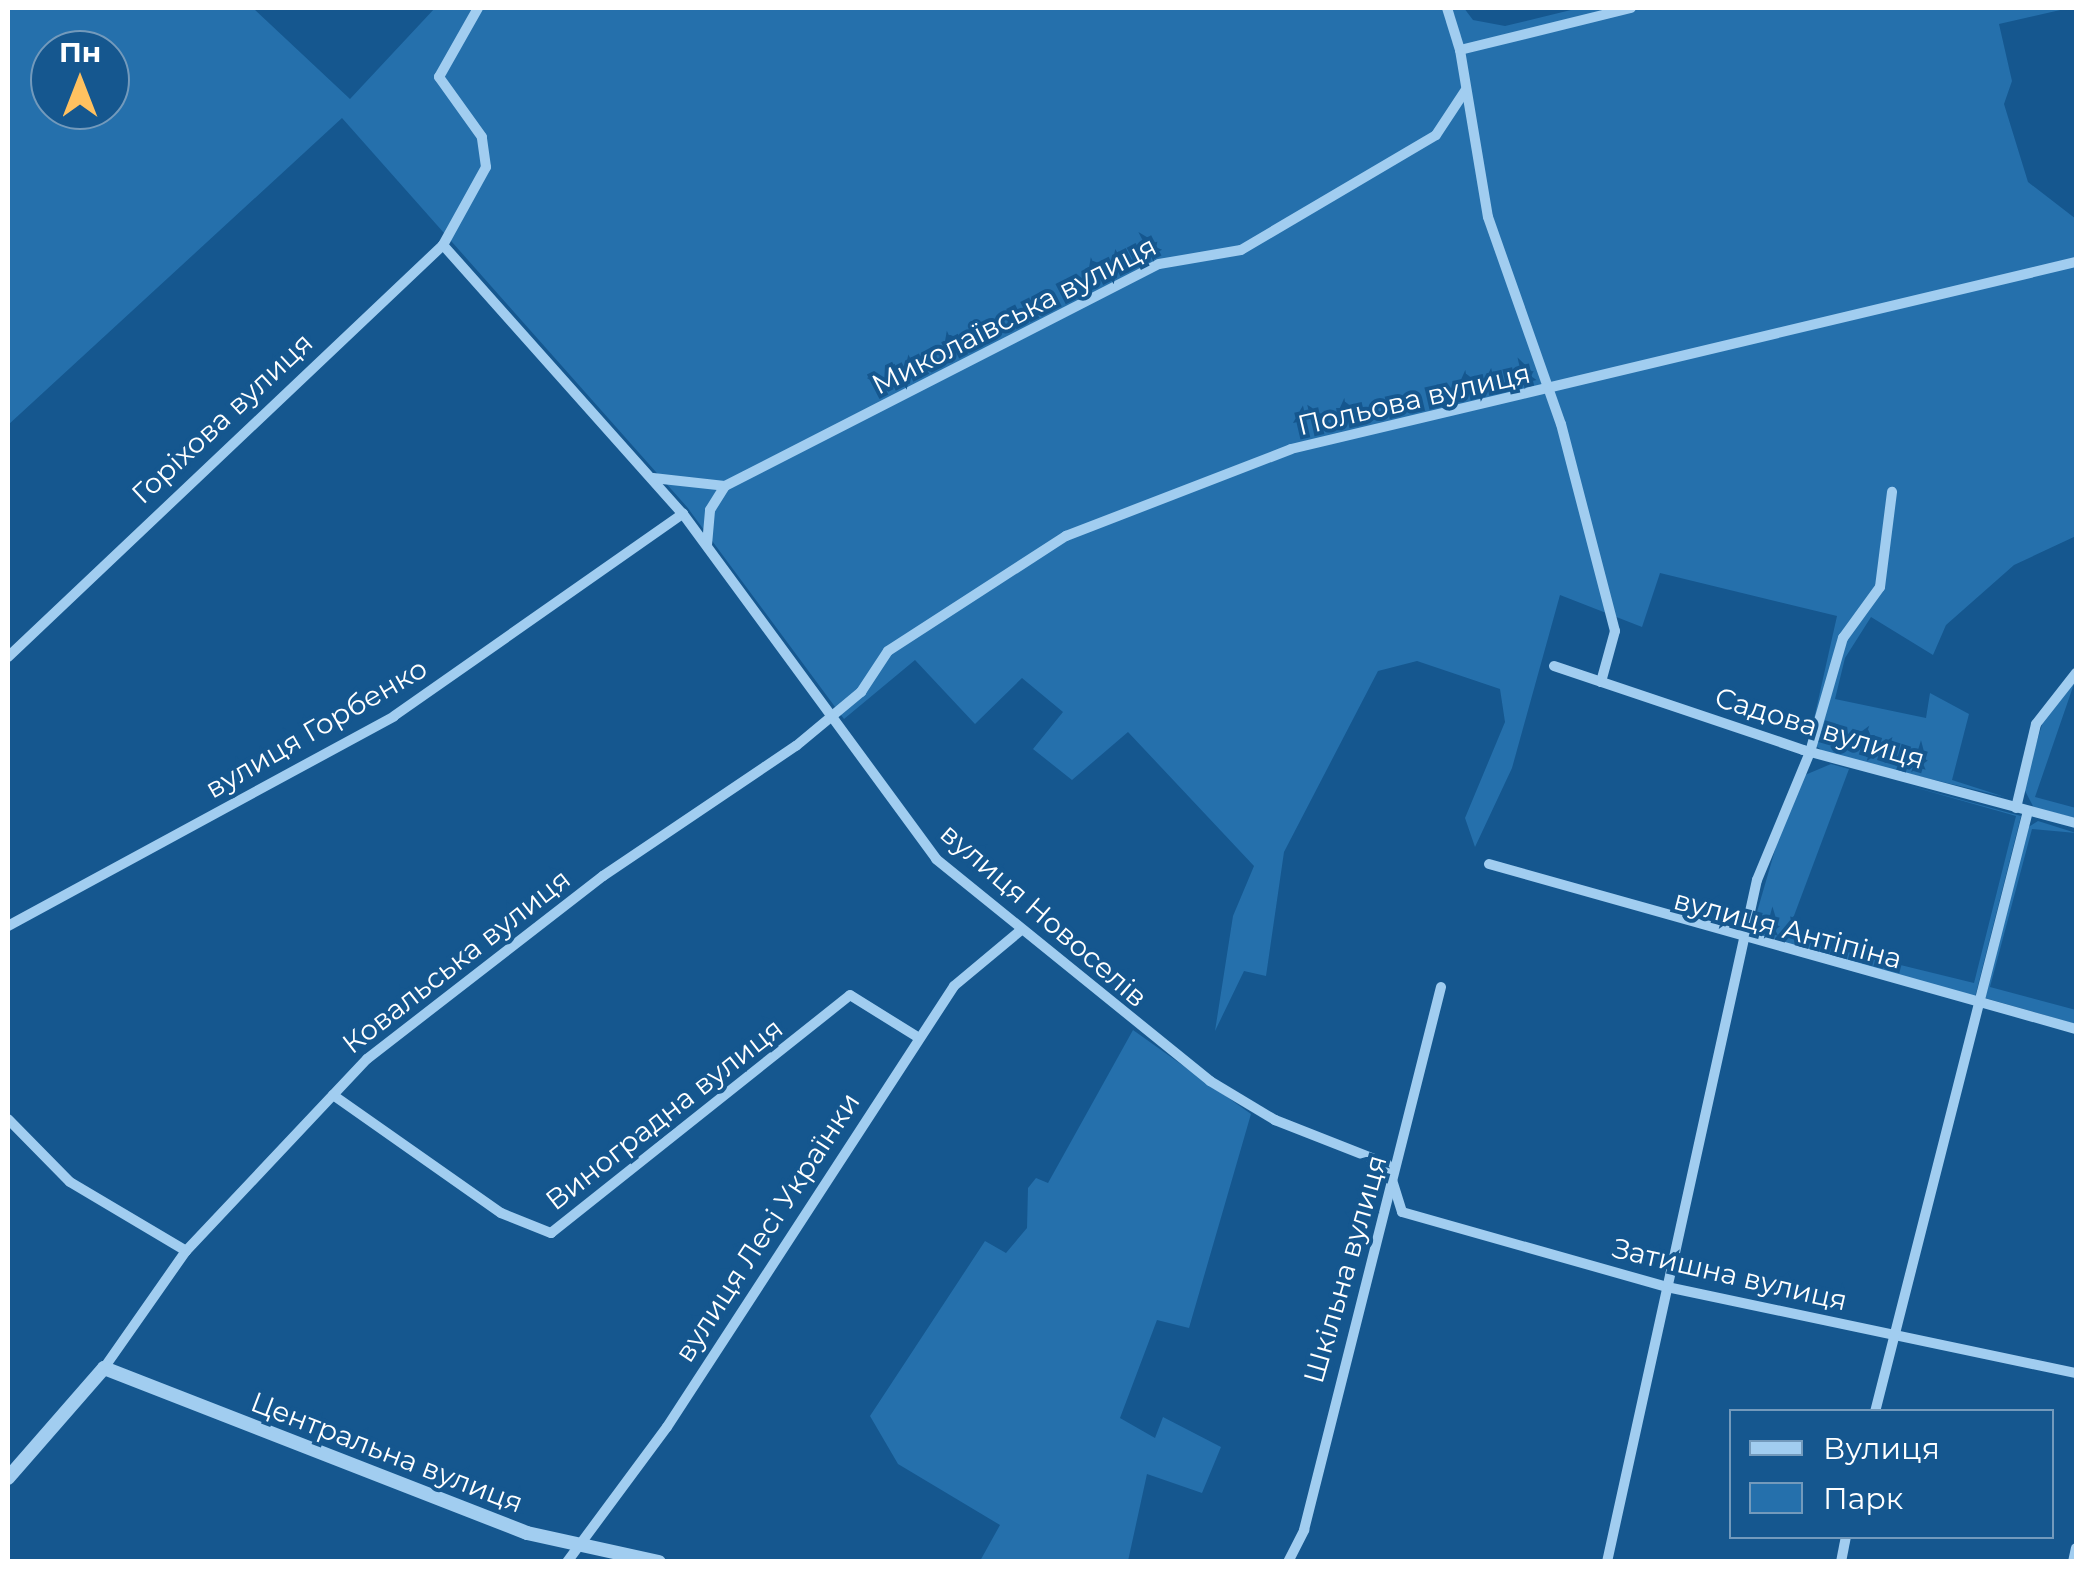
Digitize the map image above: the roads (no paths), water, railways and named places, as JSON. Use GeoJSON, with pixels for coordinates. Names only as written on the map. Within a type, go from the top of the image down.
{"type":"FeatureCollection","features":[{"type":"Feature","properties":{"kind":"street","name":"Горіхова вулиця"},"geometry":{"type":"LineString","coordinates":[[8,657],[443,245],[464,209],[486,147],[440,67],[478,8]]}},
{"type":"Feature","properties":{"kind":"street"},"geometry":{"type":"LineString","coordinates":[[1447,8],[1460,50],[1488,217],[1546,392],[1616,631],[1602,682]]}},
{"type":"Feature","properties":{"kind":"street"},"geometry":{"type":"LineString","coordinates":[[1460,50],[1632,8]]}},
{"type":"Feature","properties":{"kind":"street","name":"Миколаївська вулиця"},"geometry":{"type":"LineString","coordinates":[[725,486],[1160,264],[1241,250],[1436,136],[1465,92]]}},
{"type":"Feature","properties":{"kind":"street","name":"вулиця Новоселів"},"geometry":{"type":"LineString","coordinates":[[443,245],[684,514],[828,718],[936,859],[1210,1081],[1276,1120],[1387,1164],[1392,1189]]}},
{"type":"Feature","properties":{"kind":"street","name":"Польова вулиця"},"geometry":{"type":"LineString","coordinates":[[828,718],[861,692],[888,651],[1079,530],[1260,458],[2076,262]]}},
{"type":"Feature","properties":{"kind":"street"},"geometry":{"type":"LineString","coordinates":[[652,477],[725,486],[710,510],[707,546]]}},
{"type":"Feature","properties":{"kind":"street"},"geometry":{"type":"LineString","coordinates":[[1607,1562],[1757,880],[1810,752],[1842,638],[1880,587],[1892,492]]}},
{"type":"Feature","properties":{"kind":"street","name":"вулиця Горбенко"},"geometry":{"type":"LineString","coordinates":[[8,926],[394,716],[684,514]]}},
{"type":"Feature","properties":{"kind":"street","name":"Садова вулиця"},"geometry":{"type":"LineString","coordinates":[[1554,666],[1810,752],[2076,823]]}},
{"type":"Feature","properties":{"kind":"street"},"geometry":{"type":"LineString","coordinates":[[1876,1409],[1978,1003],[2022,810],[2036,724],[2076,672]]}},
{"type":"Feature","properties":{"kind":"street","name":"Ковальська вулиця"},"geometry":{"type":"LineString","coordinates":[[8,1478],[104,1368],[186,1252],[333,1096],[603,876],[828,718]]}},
{"type":"Feature","properties":{"kind":"street","name":"вулиця Антіпіна"},"geometry":{"type":"LineString","coordinates":[[1490,864],[1743,942],[2076,1029]]}},
{"type":"Feature","properties":{"kind":"street","name":"вулиця Лесі Українки"},"geometry":{"type":"LineString","coordinates":[[567,1562],[666,1427],[954,986],[1020,930]]}},
{"type":"Feature","properties":{"kind":"street","name":"Шкільна вулиця"},"geometry":{"type":"LineString","coordinates":[[1288,1562],[1304,1530],[1441,987]]}},
{"type":"Feature","properties":{"kind":"street","name":"Виноградна вулиця"},"geometry":{"type":"LineString","coordinates":[[333,1096],[501,1212],[551,1233],[850,996],[919,1038]]}},
{"type":"Feature","properties":{"kind":"street"},"geometry":{"type":"LineString","coordinates":[[8,1119],[70,1182],[186,1252]]}},
{"type":"Feature","properties":{"kind":"street","name":"Затишна вулиця"},"geometry":{"type":"LineString","coordinates":[[1392,1189],[1402,1212],[1667,1287],[2076,1373]]}},
{"type":"Feature","properties":{"kind":"street","name":"Центральна вулиця"},"geometry":{"type":"LineString","coordinates":[[104,1368],[528,1533],[658,1562]]}},
{"type":"Feature","properties":{"kind":"street"},"geometry":{"type":"LineString","coordinates":[[2073,1562],[2076,1548]]}}]}
